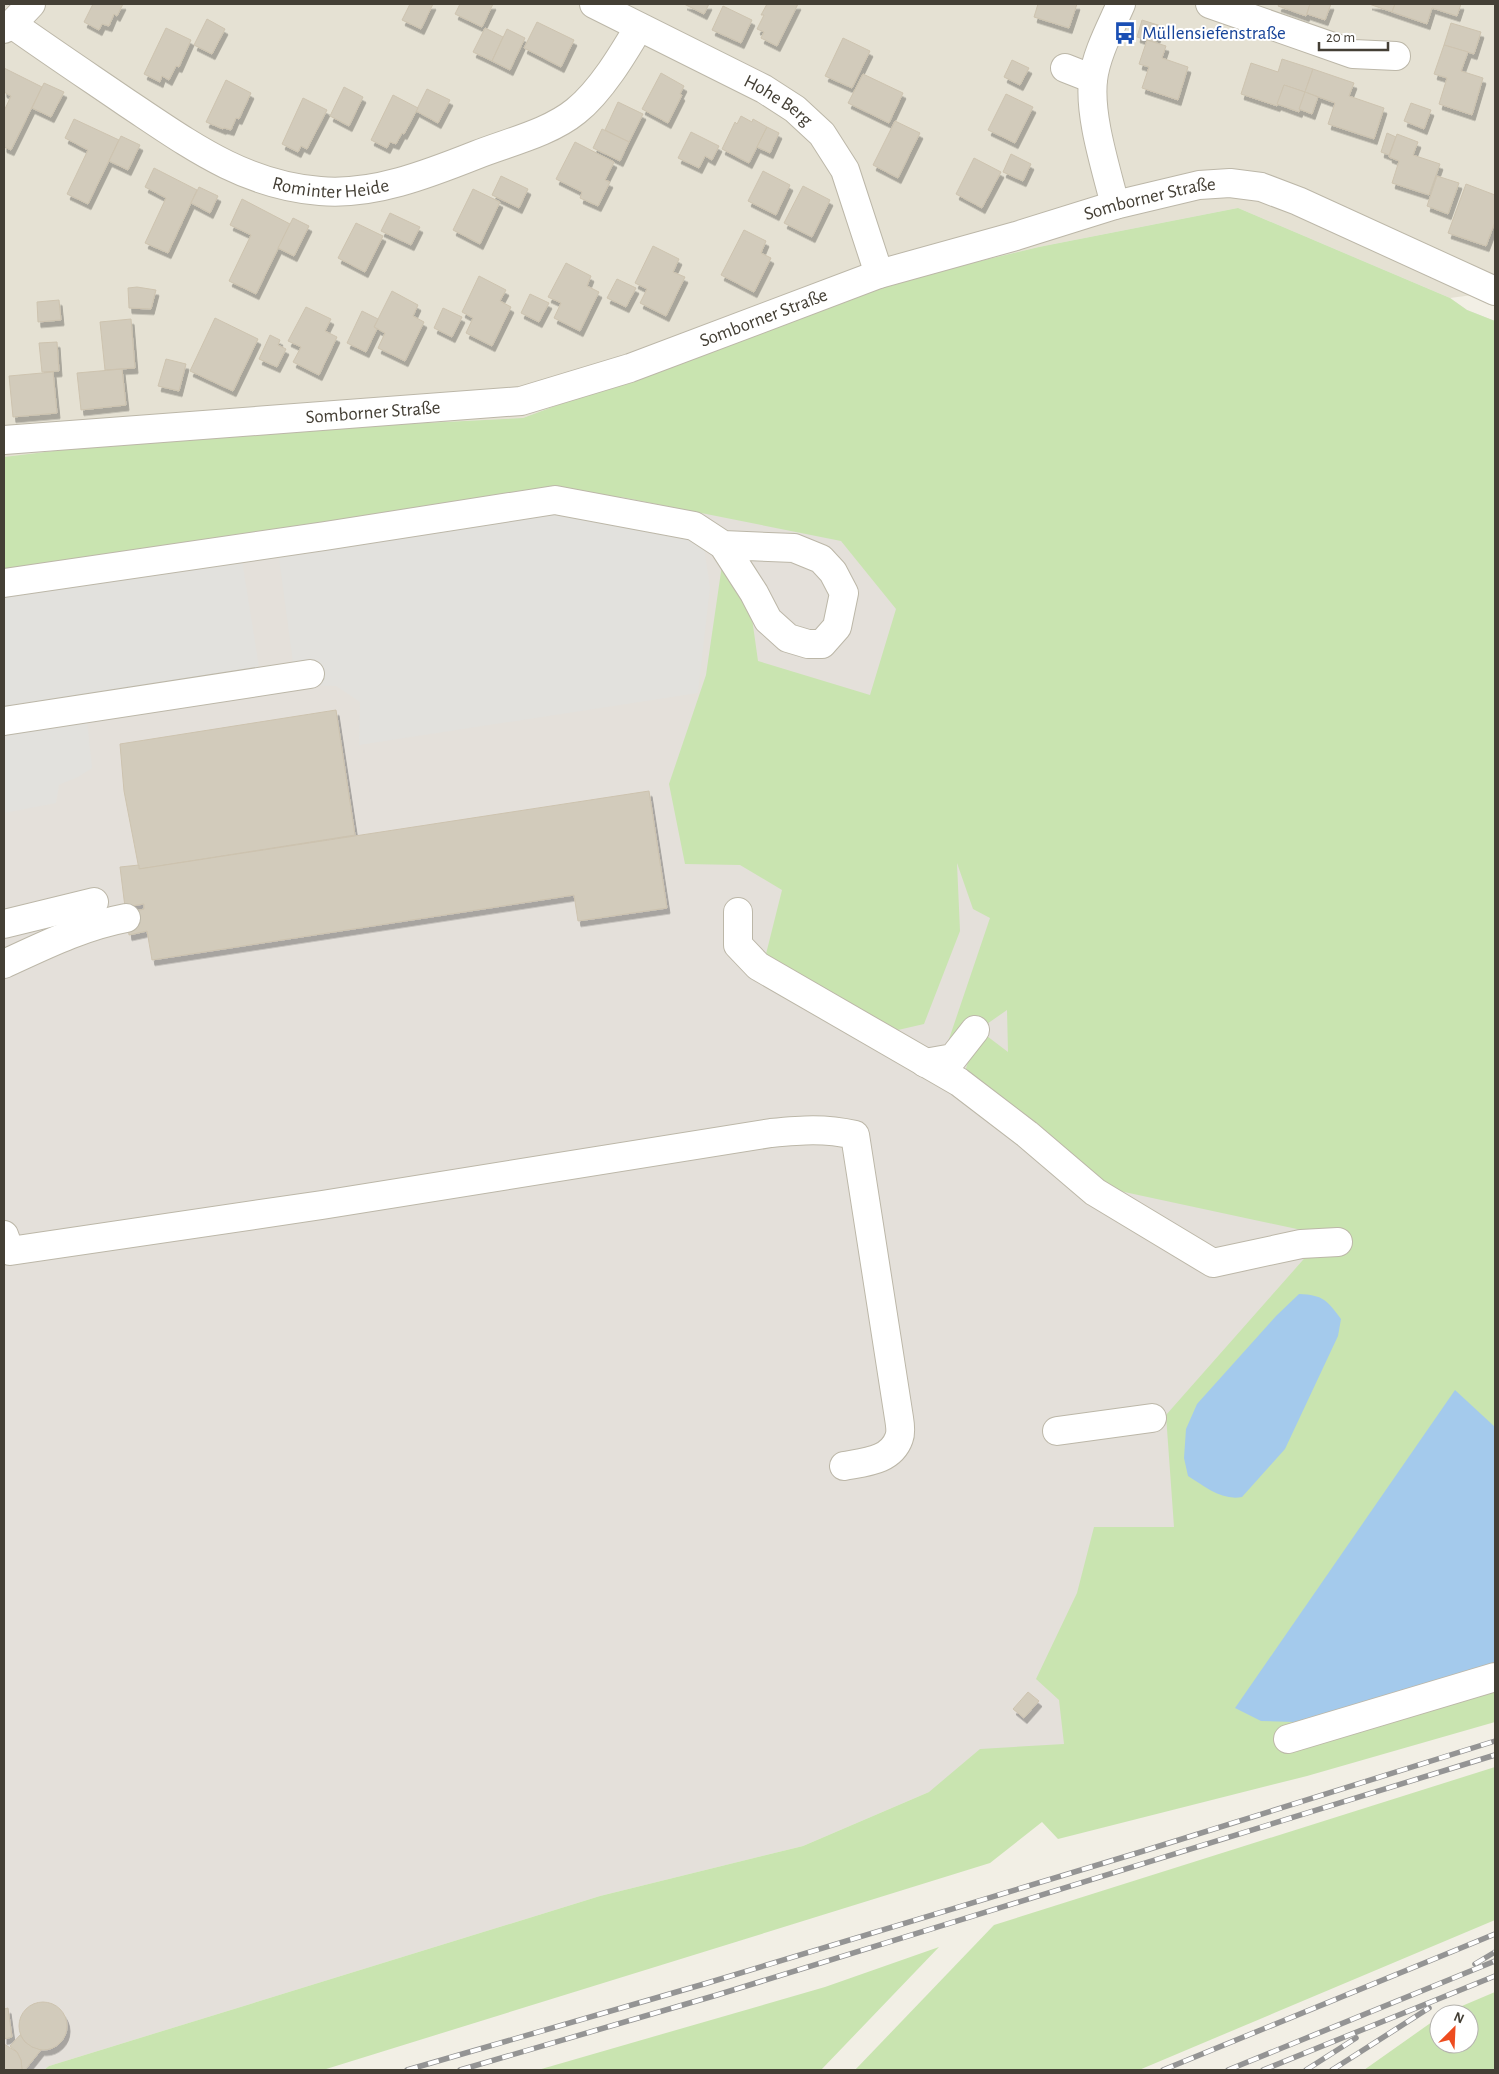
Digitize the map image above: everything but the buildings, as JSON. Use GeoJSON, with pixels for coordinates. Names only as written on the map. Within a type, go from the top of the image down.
{"type":"FeatureCollection","features":[{"type":"Feature","properties":{"kind":"street"},"geometry":{"type":"LineString","coordinates":[[8,27],[31,4]]}},
{"type":"Feature","properties":{"kind":"street","name":"Hohe Berg"},"geometry":{"type":"LineString","coordinates":[[594,4],[764,89],[795,109],[822,134],[846,170],[879,274]]}},
{"type":"Feature","properties":{"kind":"street"},"geometry":{"type":"LineString","coordinates":[[1115,205],[1093,108],[1093,79],[1098,60],[1121,4]]}},
{"type":"Feature","properties":{"kind":"street"},"geometry":{"type":"LineString","coordinates":[[1210,4],[1353,54],[1396,56]]}},
{"type":"Feature","properties":{"kind":"street","name":"Rominter Heide"},"geometry":{"type":"LineString","coordinates":[[8,27],[198,151],[248,175],[280,186],[321,191],[361,190],[396,182],[451,165],[547,128],[576,111],[607,78],[639,27]]}},
{"type":"Feature","properties":{"kind":"street"},"geometry":{"type":"LineString","coordinates":[[1065,68],[1093,79]]}},
{"type":"Feature","properties":{"kind":"street","name":"Somborner Straße"},"geometry":{"type":"LineString","coordinates":[[4,440],[521,401],[630,368],[879,274],[1016,236],[1115,205],[1200,185],[1230,183],[1261,187],[1306,205],[1495,291]]}},
{"type":"Feature","properties":{"kind":"street"},"geometry":{"type":"LineString","coordinates":[[4,583],[555,500],[694,526],[722,545],[754,593],[768,620],[788,638],[808,644],[822,644],[837,627],[844,593],[832,572],[821,559],[794,548],[722,545]]}},
{"type":"Feature","properties":{"kind":"street"},"geometry":{"type":"LineString","coordinates":[[4,721],[310,674]]}},
{"type":"Feature","properties":{"kind":"street"},"geometry":{"type":"LineString","coordinates":[[4,924],[94,902]]}},
{"type":"Feature","properties":{"kind":"street"},"geometry":{"type":"LineString","coordinates":[[738,912],[738,945],[758,966],[958,1082],[1027,1134],[1095,1192],[1213,1263],[1300,1244],[1338,1242]]}},
{"type":"Feature","properties":{"kind":"street"},"geometry":{"type":"LineString","coordinates":[[4,964],[51,942],[102,923],[126,918]]}},
{"type":"Feature","properties":{"kind":"street"},"geometry":{"type":"LineString","coordinates":[[925,1063],[953,1058],[975,1030]]}},
{"type":"Feature","properties":{"kind":"street"},"geometry":{"type":"LineString","coordinates":[[4,1235],[10,1251],[322,1205],[770,1132],[824,1129],[856,1135],[899,1418],[900,1437],[892,1450],[877,1460],[844,1466]]}},
{"type":"Feature","properties":{"kind":"street"},"geometry":{"type":"LineString","coordinates":[[1057,1431],[1152,1418]]}},
{"type":"Feature","properties":{"kind":"street"},"geometry":{"type":"LineString","coordinates":[[1288,1740],[1495,1678]]}},
{"type":"Feature","properties":{"kind":"shaded area"},"geometry":{"type":"Polygon","coordinates":[[[4,4],[1495,4],[1495,292],[1450,298],[1238,208],[1039,247],[879,285],[523,418],[186,435],[4,457],[4,4]]]}},
{"type":"Feature","properties":{"kind":"shaded area"},"geometry":{"type":"Polygon","coordinates":[[[1238,208],[1450,298],[1467,310],[1495,321],[1200,1797],[990,1777],[929,1792],[803,1846],[600,1896],[49,2066],[44,2070],[4,2070],[4,457],[186,435],[523,418],[879,285],[1039,247],[1238,208]]]}},
{"type":"Feature","properties":{"kind":"shaded area"},"geometry":{"type":"Polygon","coordinates":[[[579,498],[700,519],[710,588],[698,693],[359,745],[360,702],[336,686],[296,685],[278,550],[579,498]]]}},
{"type":"Feature","properties":{"kind":"shaded area"},"geometry":{"type":"Polygon","coordinates":[[[241,554],[260,673],[87,720],[92,768],[78,777],[59,785],[56,803],[4,813],[4,593],[241,554]]]}},
{"type":"Feature","properties":{"kind":"green space"},"geometry":{"type":"Polygon","coordinates":[[[1238,208],[1450,298],[1467,310],[1495,321],[1495,1722],[1307,1776],[1058,1839],[1042,1822],[990,1863],[323,2070],[44,2070],[49,2066],[600,1896],[803,1846],[929,1792],[980,1749],[1064,1744],[1059,1700],[1036,1679],[1077,1593],[1094,1527],[1174,1527],[1166,1415],[1325,1235],[1101,1187],[963,1077],[979,1030],[1008,1052],[1007,1010],[954,1047],[948,1042],[990,918],[973,909],[957,863],[960,931],[924,1024],[898,1030],[764,962],[782,890],[740,865],[685,864],[669,784],[706,675],[723,558],[750,604],[758,661],[870,695],[896,609],[841,541],[621,497],[524,494],[4,571],[4,457],[186,435],[523,418],[879,285],[1039,247],[1238,208]]]}},
{"type":"Feature","properties":{"kind":"green space"},"geometry":{"type":"Polygon","coordinates":[[[1495,1767],[1495,1920],[1139,2070],[855,2070],[994,1925],[1495,1767]]]}},
{"type":"Feature","properties":{"kind":"green space"},"geometry":{"type":"Polygon","coordinates":[[[939,1947],[821,2070],[538,2070],[825,1987],[939,1947]]]}},
{"type":"Feature","properties":{"kind":"green space"},"geometry":{"type":"Polygon","coordinates":[[[1495,1992],[1495,2070],[1364,2070],[1429,2024],[1429,2054],[1479,2054],[1479,2004],[1467,2004],[1495,1992]]]}},
{"type":"Feature","properties":{"kind":"water"},"geometry":{"type":"Polygon","coordinates":[[[1299,1294],[1319,1297],[1332,1307],[1341,1319],[1338,1336],[1285,1449],[1242,1497],[1235,1498],[1220,1495],[1188,1476],[1184,1458],[1186,1429],[1197,1404],[1276,1316],[1299,1294]]]}},
{"type":"Feature","properties":{"kind":"water"},"geometry":{"type":"Polygon","coordinates":[[[1455,1390],[1495,1427],[1495,1664],[1294,1722],[1261,1721],[1235,1708],[1455,1390]]]}},
{"type":"Feature","properties":{"kind":"water"},"geometry":{"type":"Polygon","coordinates":[[[47,2005],[55,2008],[61,2014],[64,2026],[61,2038],[55,2044],[39,2047],[31,2044],[25,2038],[22,2022],[25,2014],[31,2008],[47,2005]]]}},
{"type":"Feature","properties":{"kind":"railway"},"geometry":{"type":"LineString","coordinates":[[407,2070],[704,1984],[1137,1853],[1495,1741]]}},
{"type":"Feature","properties":{"kind":"railway"},"geometry":{"type":"LineString","coordinates":[[460,2070],[717,1995],[1495,1755]]}},
{"type":"Feature","properties":{"kind":"railway"},"geometry":{"type":"LineString","coordinates":[[1163,2070],[1495,1934]]}},
{"type":"Feature","properties":{"kind":"railway"},"geometry":{"type":"LineString","coordinates":[[1475,1964],[1495,1952]]}},
{"type":"Feature","properties":{"kind":"railway"},"geometry":{"type":"LineString","coordinates":[[1228,2070],[1495,1961]]}},
{"type":"Feature","properties":{"kind":"railway"},"geometry":{"type":"LineString","coordinates":[[1263,2070],[1495,1976]]}},
{"type":"Feature","properties":{"kind":"railway"},"geometry":{"type":"LineString","coordinates":[[1332,2070],[1429,2008]]}},
{"type":"Feature","properties":{"kind":"railway"},"geometry":{"type":"LineString","coordinates":[[1306,2070],[1356,2038]]}},
{"type":"Feature","properties":{"kind":"place","name":"Müllensiefenstraße"},"geometry":{"type":"Point","coordinates":[1125,33]}}]}
